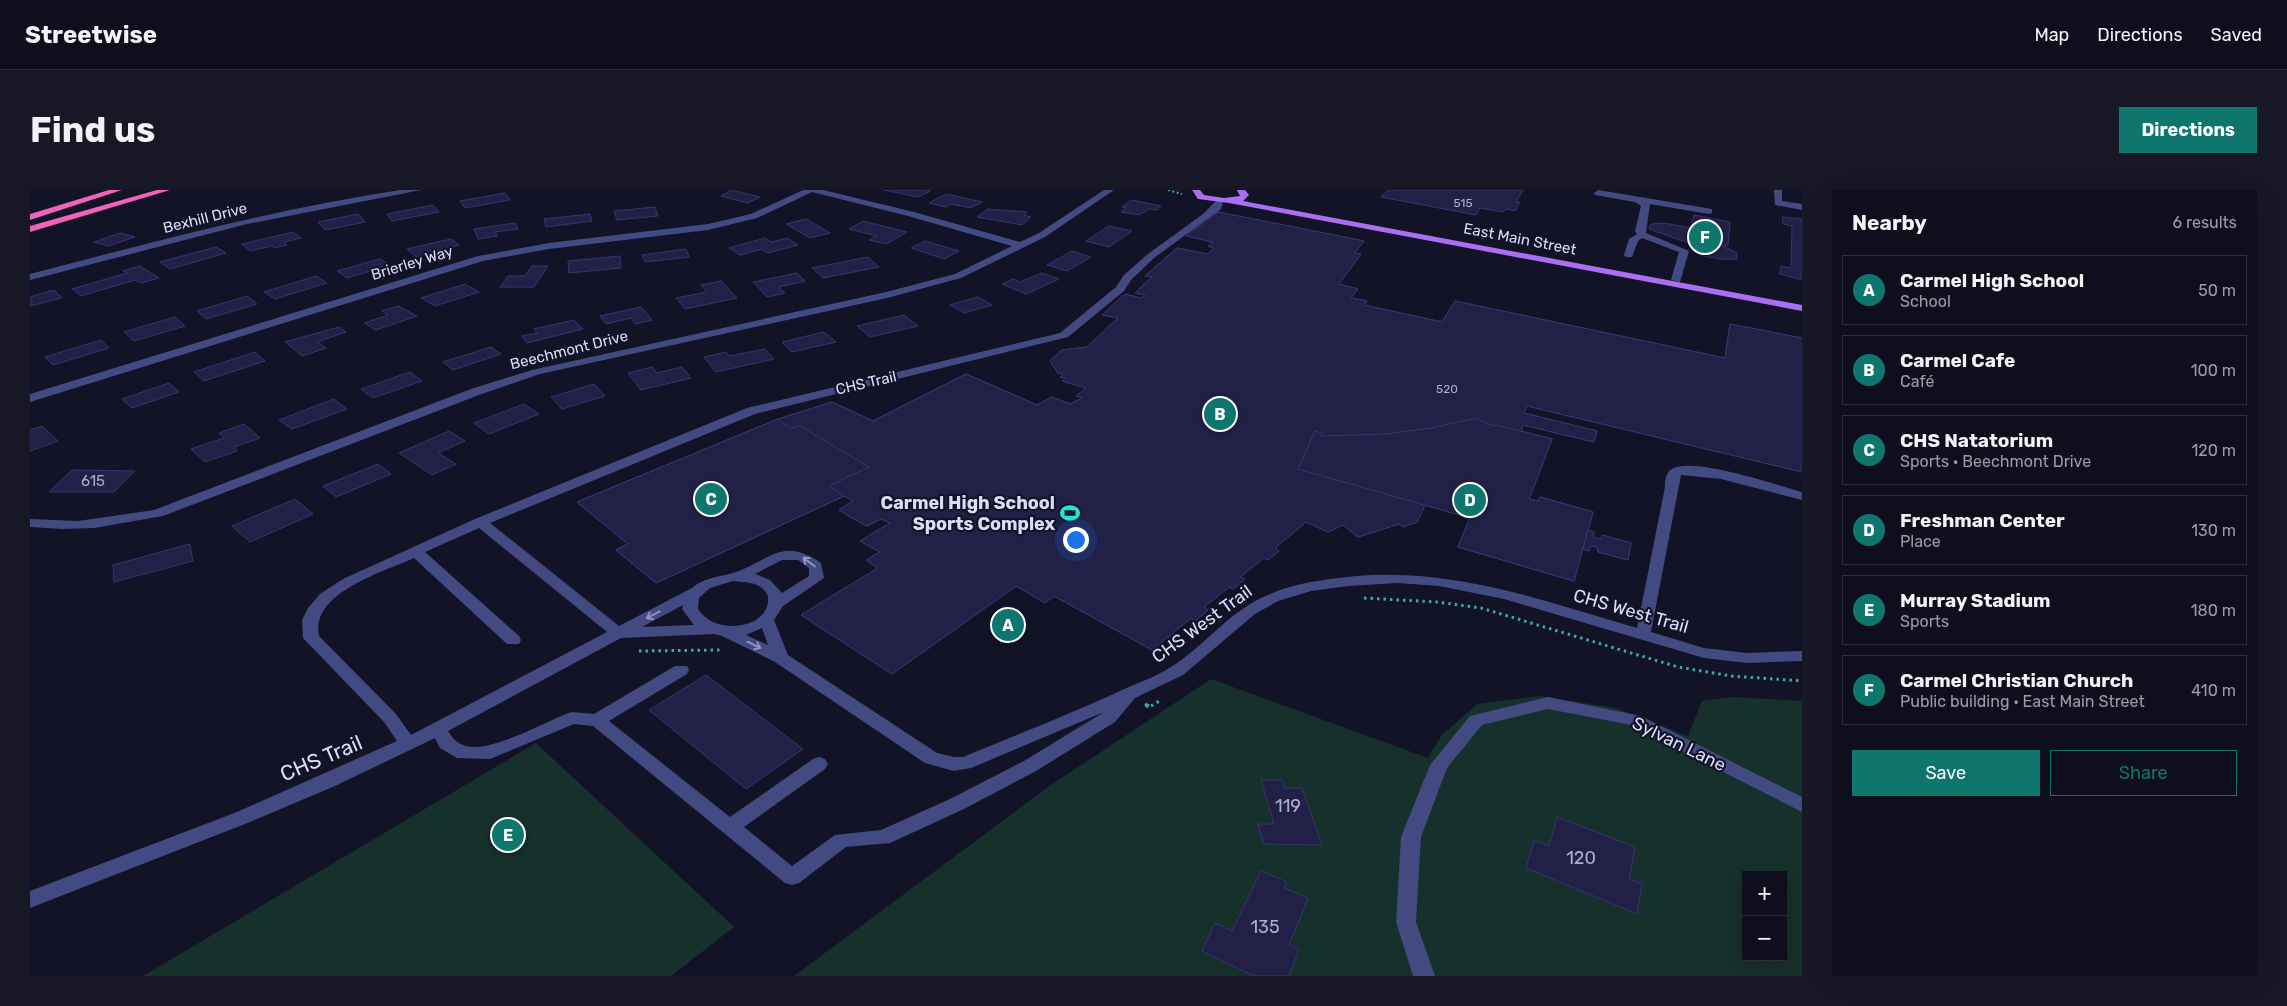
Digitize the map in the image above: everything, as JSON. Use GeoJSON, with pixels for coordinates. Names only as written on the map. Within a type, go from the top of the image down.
{"type":"FeatureCollection","features":[{"type":"Feature","properties":{"kind":"highway"},"geometry":{"type":"LineString","coordinates":[[30,216],[103,190]]}},
{"type":"Feature","properties":{"kind":"highway"},"geometry":{"type":"LineString","coordinates":[[30,216],[118,190]]}},
{"type":"Feature","properties":{"kind":"highway"},"geometry":{"type":"LineString","coordinates":[[30,228],[148,190]]}},
{"type":"Feature","properties":{"kind":"highway"},"geometry":{"type":"LineString","coordinates":[[30,228],[166,190]]}},
{"type":"Feature","properties":{"kind":"main road","name":"East Main Street"},"geometry":{"type":"LineString","coordinates":[[1191,192],[1201,197],[1802,308]]}},
{"type":"Feature","properties":{"kind":"main road","name":"East Main Street"},"geometry":{"type":"LineString","coordinates":[[1243,193],[1263,202],[1802,304]]}},
{"type":"Feature","properties":{"kind":"main road"},"geometry":{"type":"LineString","coordinates":[[1226,201],[1243,193]]}},
{"type":"Feature","properties":{"kind":"street","name":"Bexhill Drive"},"geometry":{"type":"LineString","coordinates":[[30,277],[246,221],[331,203],[417,190]]}},
{"type":"Feature","properties":{"kind":"street"},"geometry":{"type":"LineString","coordinates":[[811,190],[911,214],[1022,246]]}},
{"type":"Feature","properties":{"kind":"street","name":"Brierley Way"},"geometry":{"type":"LineString","coordinates":[[30,398],[451,266],[549,246],[708,227],[754,216],[811,190]]}},
{"type":"Feature","properties":{"kind":"street","name":"Beechmont Drive"},"geometry":{"type":"LineString","coordinates":[[30,523],[54,526],[86,525],[158,513],[528,374],[606,354],[931,284],[984,265],[1022,246],[1066,220],[1110,190]]}},
{"type":"Feature","properties":{"kind":"street"},"geometry":{"type":"LineString","coordinates":[[1778,190],[1778,203],[1802,207]]}},
{"type":"Feature","properties":{"kind":"street"},"geometry":{"type":"LineString","coordinates":[[1598,193],[1709,211]]}},
{"type":"Feature","properties":{"kind":"street"},"geometry":{"type":"LineString","coordinates":[[1638,200],[1646,205],[1640,231],[1642,235]]}},
{"type":"Feature","properties":{"kind":"street","name":"CHS Trail"},"geometry":{"type":"LineString","coordinates":[[408,743],[390,718],[311,638],[308,629],[312,613],[336,589],[480,522],[751,411],[1064,335],[1120,289],[1125,280],[1161,249],[1226,201]]}},
{"type":"Feature","properties":{"kind":"street"},"geometry":{"type":"LineString","coordinates":[[1629,255],[1634,239],[1642,235],[1684,251],[1676,280]]}},
{"type":"Feature","properties":{"kind":"street"},"geometry":{"type":"LineString","coordinates":[[1643,636],[1672,487],[1672,477],[1677,471],[1688,469],[1706,472],[1802,496]]}},
{"type":"Feature","properties":{"kind":"street"},"geometry":{"type":"LineString","coordinates":[[480,522],[618,633]]}},
{"type":"Feature","properties":{"kind":"street"},"geometry":{"type":"LineString","coordinates":[[416,552],[513,640]]}},
{"type":"Feature","properties":{"kind":"street"},"geometry":{"type":"LineString","coordinates":[[738,577],[779,556],[801,556],[816,566],[816,578],[777,603]]}},
{"type":"Feature","properties":{"kind":"street"},"geometry":{"type":"LineString","coordinates":[[738,577],[758,579],[775,592],[777,603],[775,609],[766,619],[745,629],[721,631],[702,626],[694,619],[690,610],[690,601],[696,592],[718,579],[738,577]]}},
{"type":"Feature","properties":{"kind":"street","name":"CHS West Trail"},"geometry":{"type":"LineString","coordinates":[[721,631],[781,658],[931,758],[954,764],[977,760],[1177,671],[1250,611],[1273,598],[1309,587],[1348,581],[1398,578],[1477,588],[1704,653],[1747,658],[1802,656]]}},
{"type":"Feature","properties":{"kind":"street","name":"CHS Trail"},"geometry":{"type":"LineString","coordinates":[[30,900],[149,855],[408,743],[474,712],[696,592]]}},
{"type":"Feature","properties":{"kind":"street"},"geometry":{"type":"LineString","coordinates":[[766,619],[781,658]]}},
{"type":"Feature","properties":{"kind":"street","name":"CHS Trail"},"geometry":{"type":"LineString","coordinates":[[618,633],[721,631]]}},
{"type":"Feature","properties":{"kind":"street"},"geometry":{"type":"LineString","coordinates":[[597,720],[682,670]]}},
{"type":"Feature","properties":{"kind":"street"},"geometry":{"type":"LineString","coordinates":[[438,729],[446,743],[463,753],[490,752],[572,718],[597,720],[731,826],[792,878],[842,840],[883,838],[957,804],[1030,766],[1109,718],[1131,693]]}},
{"type":"Feature","properties":{"kind":"street","name":"Sylvan Lane"},"geometry":{"type":"LineString","coordinates":[[1424,976],[1406,922],[1411,837],[1439,765],[1476,720],[1548,704],[1635,720],[1802,805]]}},
{"type":"Feature","properties":{"kind":"street"},"geometry":{"type":"LineString","coordinates":[[731,826],[819,764]]}},
{"type":"Feature","properties":{"kind":"path"},"geometry":{"type":"LineString","coordinates":[[1170,190],[1191,192]]}},
{"type":"Feature","properties":{"kind":"path"},"geometry":{"type":"LineString","coordinates":[[1360,598],[1420,600],[1462,604],[1506,614],[1641,657],[1706,673],[1732,677],[1802,681]]}},
{"type":"Feature","properties":{"kind":"path"},"geometry":{"type":"LineString","coordinates":[[633,651],[725,650]]}},
{"type":"Feature","properties":{"kind":"path"},"geometry":{"type":"LineString","coordinates":[[1131,693],[1150,707],[1165,698]]}},
{"type":"Feature","properties":{"kind":"green space"},"geometry":{"type":"Polygon","coordinates":[[[1211,679],[1428,758],[1441,736],[1477,704],[1540,696],[1616,708],[1688,736],[1702,701],[1734,697],[1802,701],[1802,976],[794,976],[1048,787],[1211,679]]]}},
{"type":"Feature","properties":{"kind":"green space"},"geometry":{"type":"Polygon","coordinates":[[[536,743],[734,927],[671,976],[143,976],[536,743]]]}},
{"type":"Feature","properties":{"kind":"building"},"geometry":{"type":"Polygon","coordinates":[[[732,190],[760,197],[748,203],[721,196],[732,190]]]}},
{"type":"Feature","properties":{"kind":"building"},"geometry":{"type":"Polygon","coordinates":[[[884,190],[927,190],[930,191],[918,197],[884,190]]]}},
{"type":"Feature","properties":{"kind":"building"},"geometry":{"type":"Polygon","coordinates":[[[1388,190],[1523,190],[1516,202],[1520,202],[1515,211],[1506,209],[1503,212],[1480,208],[1476,215],[1381,197],[1388,190]]]}},
{"type":"Feature","properties":{"kind":"building"},"geometry":{"type":"Polygon","coordinates":[[[505,193],[510,200],[465,208],[460,201],[505,193]]]}},
{"type":"Feature","properties":{"kind":"building"},"geometry":{"type":"Polygon","coordinates":[[[946,194],[982,202],[971,208],[951,204],[946,207],[929,203],[946,194]]]}},
{"type":"Feature","properties":{"kind":"building"},"geometry":{"type":"Polygon","coordinates":[[[1131,200],[1161,206],[1157,210],[1149,209],[1139,215],[1121,212],[1126,208],[1122,207],[1131,200]]]}},
{"type":"Feature","properties":{"kind":"building"},"geometry":{"type":"Polygon","coordinates":[[[433,205],[439,212],[392,221],[387,214],[433,205]]]}},
{"type":"Feature","properties":{"kind":"building"},"geometry":{"type":"Polygon","coordinates":[[[655,207],[658,216],[617,220],[614,211],[655,207]]]}},
{"type":"Feature","properties":{"kind":"building"},"geometry":{"type":"Polygon","coordinates":[[[988,209],[1027,212],[1024,215],[1031,217],[1022,225],[977,217],[988,209]]]}},
{"type":"Feature","properties":{"kind":"building"},"geometry":{"type":"Polygon","coordinates":[[[1218,212],[1364,241],[1354,253],[1361,254],[1339,284],[1358,289],[1351,298],[1367,301],[1364,305],[1442,322],[1455,301],[1725,358],[1730,324],[1802,338],[1802,472],[1527,406],[1524,413],[1597,431],[1594,442],[1523,425],[1521,431],[1552,439],[1529,499],[1538,501],[1540,497],[1593,512],[1588,530],[1594,532],[1593,536],[1596,538],[1601,539],[1602,535],[1631,543],[1628,560],[1598,552],[1598,548],[1594,546],[1590,547],[1589,551],[1582,549],[1574,581],[1458,547],[1470,518],[1425,505],[1417,522],[1403,527],[1399,524],[1358,537],[1343,525],[1328,532],[1306,522],[1275,548],[1279,551],[1268,560],[1264,558],[1240,577],[1245,579],[1233,589],[1229,587],[1204,607],[1208,610],[1195,621],[1191,618],[1152,650],[1054,596],[1045,603],[1016,586],[892,674],[801,615],[878,568],[866,560],[880,552],[860,541],[890,523],[881,519],[867,526],[852,518],[839,510],[853,501],[844,496],[656,583],[616,550],[628,544],[577,502],[778,419],[832,402],[873,421],[966,374],[1037,405],[1052,397],[1070,404],[1082,398],[1076,396],[1086,388],[1062,381],[1065,378],[1060,377],[1063,374],[1058,373],[1050,361],[1062,350],[1087,347],[1118,318],[1102,315],[1125,294],[1141,298],[1145,295],[1135,293],[1152,277],[1145,276],[1177,248],[1208,254],[1214,248],[1208,246],[1213,242],[1186,236],[1218,212]],[[1424,400],[1421,406],[1409,407],[1418,415],[1404,417],[1420,430],[1476,418],[1493,426],[1509,421],[1424,400]],[[1330,411],[1315,431],[1323,434],[1321,436],[1386,434],[1374,423],[1330,411]]]}},
{"type":"Feature","properties":{"kind":"building"},"geometry":{"type":"Polygon","coordinates":[[[1218,212],[1364,241],[1354,253],[1361,254],[1339,284],[1358,289],[1351,298],[1367,301],[1364,305],[1442,322],[1455,301],[1725,358],[1730,324],[1802,338],[1802,472],[1527,406],[1524,413],[1597,431],[1594,442],[1523,425],[1521,431],[1552,439],[1529,499],[1538,501],[1540,497],[1593,512],[1588,530],[1594,532],[1593,536],[1596,538],[1601,539],[1602,535],[1631,543],[1628,560],[1598,552],[1598,548],[1594,546],[1590,547],[1589,551],[1582,549],[1574,581],[1458,547],[1470,518],[1425,505],[1417,522],[1403,527],[1399,524],[1358,537],[1343,525],[1328,532],[1306,522],[1275,548],[1279,551],[1268,560],[1264,558],[1240,577],[1245,579],[1233,589],[1229,587],[1204,607],[1208,610],[1195,621],[1191,618],[1152,650],[1054,596],[1045,603],[1016,586],[892,674],[801,615],[878,568],[866,560],[880,552],[860,541],[890,523],[881,519],[867,526],[852,518],[839,510],[853,501],[844,496],[656,583],[616,550],[628,544],[577,502],[778,419],[832,402],[873,421],[966,374],[1037,405],[1052,397],[1070,404],[1082,398],[1076,396],[1086,388],[1062,381],[1065,378],[1060,377],[1063,374],[1058,373],[1050,361],[1062,350],[1087,347],[1118,318],[1102,315],[1125,294],[1141,298],[1145,295],[1135,293],[1152,277],[1145,276],[1177,248],[1208,254],[1214,248],[1208,246],[1213,242],[1186,236],[1218,212]]]}},
{"type":"Feature","properties":{"kind":"building"},"geometry":{"type":"Polygon","coordinates":[[[358,214],[365,222],[325,230],[318,222],[358,214]]]}},
{"type":"Feature","properties":{"kind":"building"},"geometry":{"type":"Polygon","coordinates":[[[590,214],[592,221],[546,227],[544,219],[590,214]]]}},
{"type":"Feature","properties":{"kind":"building"},"geometry":{"type":"Polygon","coordinates":[[[1694,215],[1730,222],[1728,245],[1723,246],[1737,253],[1737,259],[1703,256],[1693,251],[1694,245],[1649,229],[1651,224],[1664,223],[1691,228],[1694,215]]]}},
{"type":"Feature","properties":{"kind":"building"},"geometry":{"type":"Polygon","coordinates":[[[1782,217],[1802,219],[1802,280],[1780,274],[1781,266],[1791,268],[1792,226],[1783,224],[1782,217]]]}},
{"type":"Feature","properties":{"kind":"building"},"geometry":{"type":"Polygon","coordinates":[[[806,219],[830,233],[810,238],[786,224],[806,219]]]}},
{"type":"Feature","properties":{"kind":"building"},"geometry":{"type":"Polygon","coordinates":[[[863,221],[907,232],[886,244],[869,240],[877,236],[849,229],[863,221]]]}},
{"type":"Feature","properties":{"kind":"building"},"geometry":{"type":"Polygon","coordinates":[[[515,223],[518,229],[495,232],[497,236],[478,239],[474,229],[515,223]]]}},
{"type":"Feature","properties":{"kind":"building"},"geometry":{"type":"Polygon","coordinates":[[[1109,226],[1132,231],[1109,247],[1086,241],[1109,226]]]}},
{"type":"Feature","properties":{"kind":"building"},"geometry":{"type":"Polygon","coordinates":[[[293,232],[301,238],[284,242],[287,245],[250,251],[242,244],[293,232]]]}},
{"type":"Feature","properties":{"kind":"building"},"geometry":{"type":"Polygon","coordinates":[[[120,233],[135,237],[108,246],[94,242],[120,233]]]}},
{"type":"Feature","properties":{"kind":"building"},"geometry":{"type":"Polygon","coordinates":[[[765,238],[772,242],[787,238],[798,245],[768,253],[762,249],[740,255],[729,248],[765,238]]]}},
{"type":"Feature","properties":{"kind":"building"},"geometry":{"type":"Polygon","coordinates":[[[451,239],[459,245],[416,257],[407,249],[451,239]]]}},
{"type":"Feature","properties":{"kind":"building"},"geometry":{"type":"Polygon","coordinates":[[[925,241],[959,251],[944,259],[911,248],[925,241]]]}},
{"type":"Feature","properties":{"kind":"building"},"geometry":{"type":"Polygon","coordinates":[[[216,247],[226,253],[170,269],[160,262],[216,247]]]}},
{"type":"Feature","properties":{"kind":"building"},"geometry":{"type":"Polygon","coordinates":[[[686,249],[689,257],[645,262],[642,255],[686,249]]]}},
{"type":"Feature","properties":{"kind":"building"},"geometry":{"type":"Polygon","coordinates":[[[1072,251],[1091,257],[1067,271],[1047,265],[1072,251]]]}},
{"type":"Feature","properties":{"kind":"building"},"geometry":{"type":"Polygon","coordinates":[[[620,256],[621,268],[569,273],[568,261],[620,256]]]}},
{"type":"Feature","properties":{"kind":"building"},"geometry":{"type":"Polygon","coordinates":[[[868,257],[879,267],[823,278],[812,268],[868,257]]]}},
{"type":"Feature","properties":{"kind":"building"},"geometry":{"type":"Polygon","coordinates":[[[380,259],[390,265],[347,278],[337,271],[380,259]]]}},
{"type":"Feature","properties":{"kind":"building"},"geometry":{"type":"Polygon","coordinates":[[[140,266],[159,278],[141,283],[135,280],[81,296],[72,289],[127,273],[123,271],[140,266]]]}},
{"type":"Feature","properties":{"kind":"building"},"geometry":{"type":"Polygon","coordinates":[[[532,266],[548,266],[534,287],[500,287],[508,276],[525,276],[532,266]]]}},
{"type":"Feature","properties":{"kind":"building"},"geometry":{"type":"Polygon","coordinates":[[[797,273],[805,281],[779,287],[785,293],[767,297],[753,282],[797,273]]]}},
{"type":"Feature","properties":{"kind":"building"},"geometry":{"type":"Polygon","coordinates":[[[1042,273],[1059,279],[1026,294],[1002,284],[1013,279],[1020,282],[1042,273]]]}},
{"type":"Feature","properties":{"kind":"building"},"geometry":{"type":"Polygon","coordinates":[[[316,276],[327,283],[275,299],[264,292],[316,276]]]}},
{"type":"Feature","properties":{"kind":"building"},"geometry":{"type":"Polygon","coordinates":[[[721,281],[737,298],[685,309],[676,298],[707,292],[701,285],[721,281]]]}},
{"type":"Feature","properties":{"kind":"building"},"geometry":{"type":"Polygon","coordinates":[[[465,284],[479,292],[435,306],[421,298],[465,284]]]}},
{"type":"Feature","properties":{"kind":"building"},"geometry":{"type":"Polygon","coordinates":[[[54,290],[62,298],[30,306],[30,297],[54,290]]]}},
{"type":"Feature","properties":{"kind":"building"},"geometry":{"type":"Polygon","coordinates":[[[247,296],[257,304],[206,319],[197,311],[247,296]]]}},
{"type":"Feature","properties":{"kind":"building"},"geometry":{"type":"Polygon","coordinates":[[[978,297],[992,305],[964,313],[950,305],[978,297]]]}},
{"type":"Feature","properties":{"kind":"building"},"geometry":{"type":"Polygon","coordinates":[[[398,306],[417,316],[376,330],[364,323],[388,315],[382,311],[398,306]]]}},
{"type":"Feature","properties":{"kind":"building"},"geometry":{"type":"Polygon","coordinates":[[[641,307],[652,320],[635,324],[631,318],[606,324],[600,316],[641,307]]]}},
{"type":"Feature","properties":{"kind":"building"},"geometry":{"type":"Polygon","coordinates":[[[904,315],[918,326],[870,337],[857,326],[904,315]]]}},
{"type":"Feature","properties":{"kind":"building"},"geometry":{"type":"Polygon","coordinates":[[[175,317],[185,326],[134,341],[124,332],[175,317]]]}},
{"type":"Feature","properties":{"kind":"building"},"geometry":{"type":"Polygon","coordinates":[[[574,320],[583,329],[527,343],[522,336],[537,333],[534,329],[574,320]]]}},
{"type":"Feature","properties":{"kind":"building"},"geometry":{"type":"Polygon","coordinates":[[[339,327],[346,332],[317,342],[326,348],[302,356],[285,342],[339,327]]]}},
{"type":"Feature","properties":{"kind":"building"},"geometry":{"type":"Polygon","coordinates":[[[824,332],[836,342],[792,352],[782,342],[824,332]]]}},
{"type":"Feature","properties":{"kind":"building"},"geometry":{"type":"Polygon","coordinates":[[[101,340],[109,348],[53,365],[45,357],[101,340]]]}},
{"type":"Feature","properties":{"kind":"building"},"geometry":{"type":"Polygon","coordinates":[[[491,347],[501,354],[453,370],[443,362],[491,347]]]}},
{"type":"Feature","properties":{"kind":"building"},"geometry":{"type":"Polygon","coordinates":[[[765,349],[774,359],[716,372],[704,357],[726,352],[729,356],[765,349]]]}},
{"type":"Feature","properties":{"kind":"building"},"geometry":{"type":"Polygon","coordinates":[[[255,352],[265,361],[204,381],[194,372],[255,352]]]}},
{"type":"Feature","properties":{"kind":"building"},"geometry":{"type":"Polygon","coordinates":[[[652,367],[657,373],[682,367],[691,378],[641,390],[628,373],[652,367]]]}},
{"type":"Feature","properties":{"kind":"building"},"geometry":{"type":"Polygon","coordinates":[[[410,372],[422,381],[373,398],[361,389],[410,372]]]}},
{"type":"Feature","properties":{"kind":"building"},"geometry":{"type":"Polygon","coordinates":[[[169,383],[179,392],[132,408],[122,399],[169,383]]]}},
{"type":"Feature","properties":{"kind":"building"},"geometry":{"type":"Polygon","coordinates":[[[594,384],[605,396],[562,409],[551,397],[594,384]]]}},
{"type":"Feature","properties":{"kind":"building"},"geometry":{"type":"Polygon","coordinates":[[[334,399],[347,409],[292,429],[279,420],[334,399]]]}},
{"type":"Feature","properties":{"kind":"building"},"geometry":{"type":"Polygon","coordinates":[[[524,404],[539,414],[489,434],[474,423],[524,404]]]}},
{"type":"Feature","properties":{"kind":"building"},"geometry":{"type":"Polygon","coordinates":[[[1476,418],[1493,426],[1497,425],[1552,439],[1529,499],[1538,501],[1540,497],[1593,512],[1574,581],[1458,547],[1470,518],[1298,469],[1315,431],[1323,434],[1321,436],[1386,434],[1431,428],[1476,418]]]}},
{"type":"Feature","properties":{"kind":"building"},"geometry":{"type":"Polygon","coordinates":[[[778,419],[790,428],[800,426],[869,467],[829,486],[844,496],[656,583],[616,550],[628,544],[577,502],[778,419]]]}},
{"type":"Feature","properties":{"kind":"building"},"geometry":{"type":"Polygon","coordinates":[[[244,424],[260,438],[234,447],[237,451],[205,462],[191,449],[224,438],[219,433],[244,424]]]}},
{"type":"Feature","properties":{"kind":"building"},"geometry":{"type":"Polygon","coordinates":[[[42,426],[58,441],[30,451],[30,430],[42,426]]]}},
{"type":"Feature","properties":{"kind":"building"},"geometry":{"type":"Polygon","coordinates":[[[449,431],[465,441],[438,453],[456,464],[432,475],[399,453],[449,431]]]}},
{"type":"Feature","properties":{"kind":"building"},"geometry":{"type":"Polygon","coordinates":[[[378,464],[391,474],[336,497],[323,486],[378,464]]]}},
{"type":"Feature","properties":{"kind":"building"},"geometry":{"type":"Polygon","coordinates":[[[72,470],[135,471],[114,492],[49,492],[72,470]]]}},
{"type":"Feature","properties":{"kind":"building"},"geometry":{"type":"Polygon","coordinates":[[[295,499],[313,514],[250,542],[232,526],[295,499]]]}},
{"type":"Feature","properties":{"kind":"building"},"geometry":{"type":"Polygon","coordinates":[[[190,544],[193,561],[114,582],[113,565],[190,544]]]}},
{"type":"Feature","properties":{"kind":"building"},"geometry":{"type":"Polygon","coordinates":[[[706,675],[803,749],[746,789],[649,710],[706,675]]]}},
{"type":"Feature","properties":{"kind":"building"},"geometry":{"type":"Polygon","coordinates":[[[1261,780],[1282,780],[1285,788],[1302,788],[1322,845],[1264,844],[1258,824],[1274,824],[1261,780]]]}},
{"type":"Feature","properties":{"kind":"building"},"geometry":{"type":"Polygon","coordinates":[[[1557,817],[1635,847],[1629,879],[1642,884],[1637,914],[1526,868],[1534,840],[1549,846],[1557,817]]]}},
{"type":"Feature","properties":{"kind":"building"},"geometry":{"type":"Polygon","coordinates":[[[1261,871],[1287,882],[1284,888],[1308,898],[1289,945],[1299,950],[1289,976],[1254,976],[1202,951],[1215,923],[1232,931],[1261,871]]]}},
{"type":"Feature","properties":{"kind":"place","name":"Carmel Christian Church"},"geometry":{"type":"Point","coordinates":[1705,237]}},
{"type":"Feature","properties":{"kind":"place","name":"Carmel Cafe"},"geometry":{"type":"Point","coordinates":[1220,414]}},
{"type":"Feature","properties":{"kind":"place","name":"CHS Natatorium"},"geometry":{"type":"Point","coordinates":[711,499]}},
{"type":"Feature","properties":{"kind":"place","name":"Freshman Center"},"geometry":{"type":"Point","coordinates":[1470,500]}},
{"type":"Feature","properties":{"kind":"place","name":"Carmel High School Sports Complex"},"geometry":{"type":"Point","coordinates":[1070,513]}},
{"type":"Feature","properties":{"kind":"place","name":"Carmel High School"},"geometry":{"type":"Point","coordinates":[1008,625]}},
{"type":"Feature","properties":{"kind":"place","name":"Murray Stadium"},"geometry":{"type":"Point","coordinates":[508,835]}}]}
